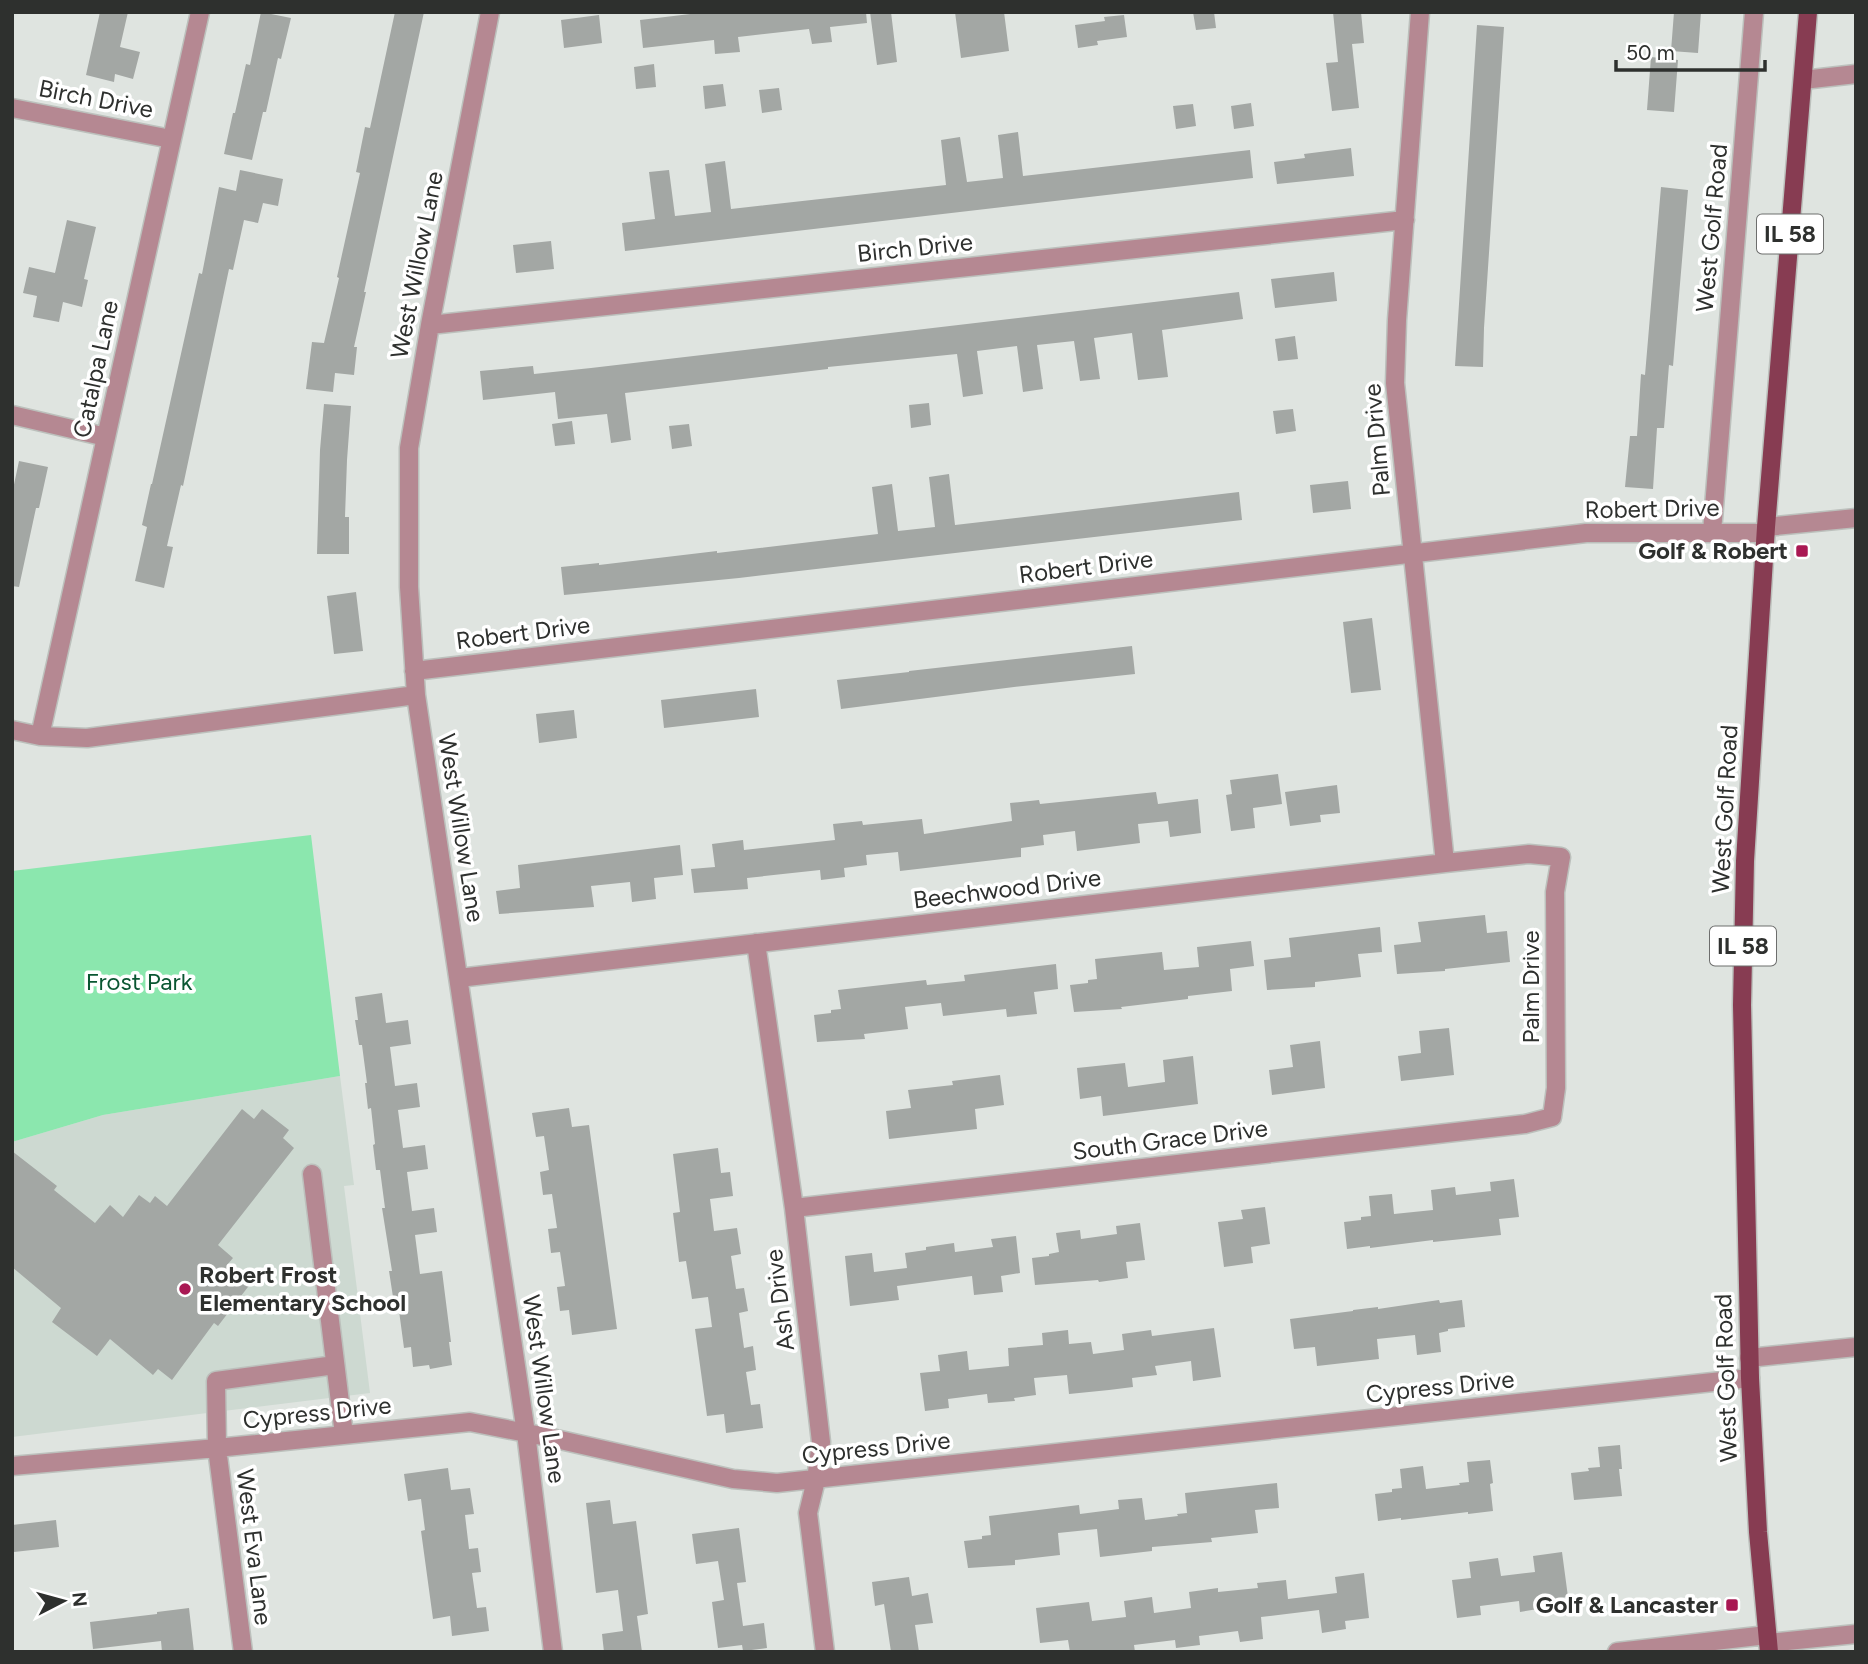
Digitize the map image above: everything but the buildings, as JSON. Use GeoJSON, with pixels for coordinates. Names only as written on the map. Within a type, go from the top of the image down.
{"type":"FeatureCollection","features":[{"type":"Feature","properties":{"kind":"main road","name":"West Golf Road"},"geometry":{"type":"LineString","coordinates":[[1768,1643],[1753,1466],[1749,1358],[1742,1005],[1745,861],[1766,530],[1808,12]]}},
{"type":"Feature","properties":{"kind":"street","name":"Catalpa Lane"},"geometry":{"type":"LineString","coordinates":[[40,736],[200,12]]}},
{"type":"Feature","properties":{"kind":"street","name":"West Willow Lane"},"geometry":{"type":"LineString","coordinates":[[490,12],[409,448],[409,587],[416,695],[526,1433],[553,1652]]}},
{"type":"Feature","properties":{"kind":"street","name":"Palm Drive"},"geometry":{"type":"LineString","coordinates":[[1420,12],[1397,320],[1395,383],[1445,863]]}},
{"type":"Feature","properties":{"kind":"street","name":"West Golf Road"},"geometry":{"type":"LineString","coordinates":[[1712,532],[1754,12]]}},
{"type":"Feature","properties":{"kind":"street"},"geometry":{"type":"LineString","coordinates":[[1803,80],[1856,74]]}},
{"type":"Feature","properties":{"kind":"street","name":"Birch Drive"},"geometry":{"type":"LineString","coordinates":[[12,108],[171,139]]}},
{"type":"Feature","properties":{"kind":"street","name":"Birch Drive"},"geometry":{"type":"LineString","coordinates":[[430,325],[1405,220]]}},
{"type":"Feature","properties":{"kind":"street"},"geometry":{"type":"LineString","coordinates":[[12,415],[106,437]]}},
{"type":"Feature","properties":{"kind":"street","name":"Robert Drive"},"geometry":{"type":"LineString","coordinates":[[414,671],[1586,533],[1766,530],[1856,518]]}},
{"type":"Feature","properties":{"kind":"street"},"geometry":{"type":"LineString","coordinates":[[12,730],[40,736],[87,738],[416,695]]}},
{"type":"Feature","properties":{"kind":"street","name":"Beechwood Drive"},"geometry":{"type":"LineString","coordinates":[[459,978],[1445,863],[1529,855],[1561,857]]}},
{"type":"Feature","properties":{"kind":"street","name":"Palm Drive"},"geometry":{"type":"LineString","coordinates":[[1552,1117],[1556,1087],[1555,892],[1561,857]]}},
{"type":"Feature","properties":{"kind":"street","name":"Ash Drive"},"geometry":{"type":"LineString","coordinates":[[756,943],[794,1208],[821,1442],[808,1513],[825,1652]]}},
{"type":"Feature","properties":{"kind":"street","name":"South Grace Drive"},"geometry":{"type":"LineString","coordinates":[[794,1208],[1525,1124],[1552,1117]]}},
{"type":"Feature","properties":{"kind":"street"},"geometry":{"type":"LineString","coordinates":[[312,1174],[344,1435]]}},
{"type":"Feature","properties":{"kind":"street"},"geometry":{"type":"LineString","coordinates":[[1749,1358],[1856,1347]]}},
{"type":"Feature","properties":{"kind":"street","name":"West Eva Lane"},"geometry":{"type":"LineString","coordinates":[[243,1652],[217,1448],[216,1381],[335,1365]]}},
{"type":"Feature","properties":{"kind":"street","name":"Cypress Drive"},"geometry":{"type":"LineString","coordinates":[[12,1466],[470,1422],[733,1479],[777,1483],[1750,1378]]}},
{"type":"Feature","properties":{"kind":"street"},"geometry":{"type":"LineString","coordinates":[[1617,1652],[1768,1643],[1856,1634]]}},
{"type":"Feature","properties":{"kind":"shaded area","name":"Robert Frost Elementary School"},"geometry":{"type":"Polygon","coordinates":[[[340,1076],[354,1185],[344,1186],[370,1393],[12,1437],[12,1142],[103,1115],[340,1076]]]}},
{"type":"Feature","properties":{"kind":"green space","name":"Frost Park"},"geometry":{"type":"Polygon","coordinates":[[[311,835],[340,1076],[103,1115],[12,1142],[12,871],[311,835]]]}},
{"type":"Feature","properties":{"kind":"place","name":"Golf & Robert"},"geometry":{"type":"Point","coordinates":[1802,551]}},
{"type":"Feature","properties":{"kind":"place","name":"Robert Frost Elementary School"},"geometry":{"type":"Point","coordinates":[185,1289]}},
{"type":"Feature","properties":{"kind":"place","name":"Golf & Lancaster"},"geometry":{"type":"Point","coordinates":[1732,1605]}}]}
